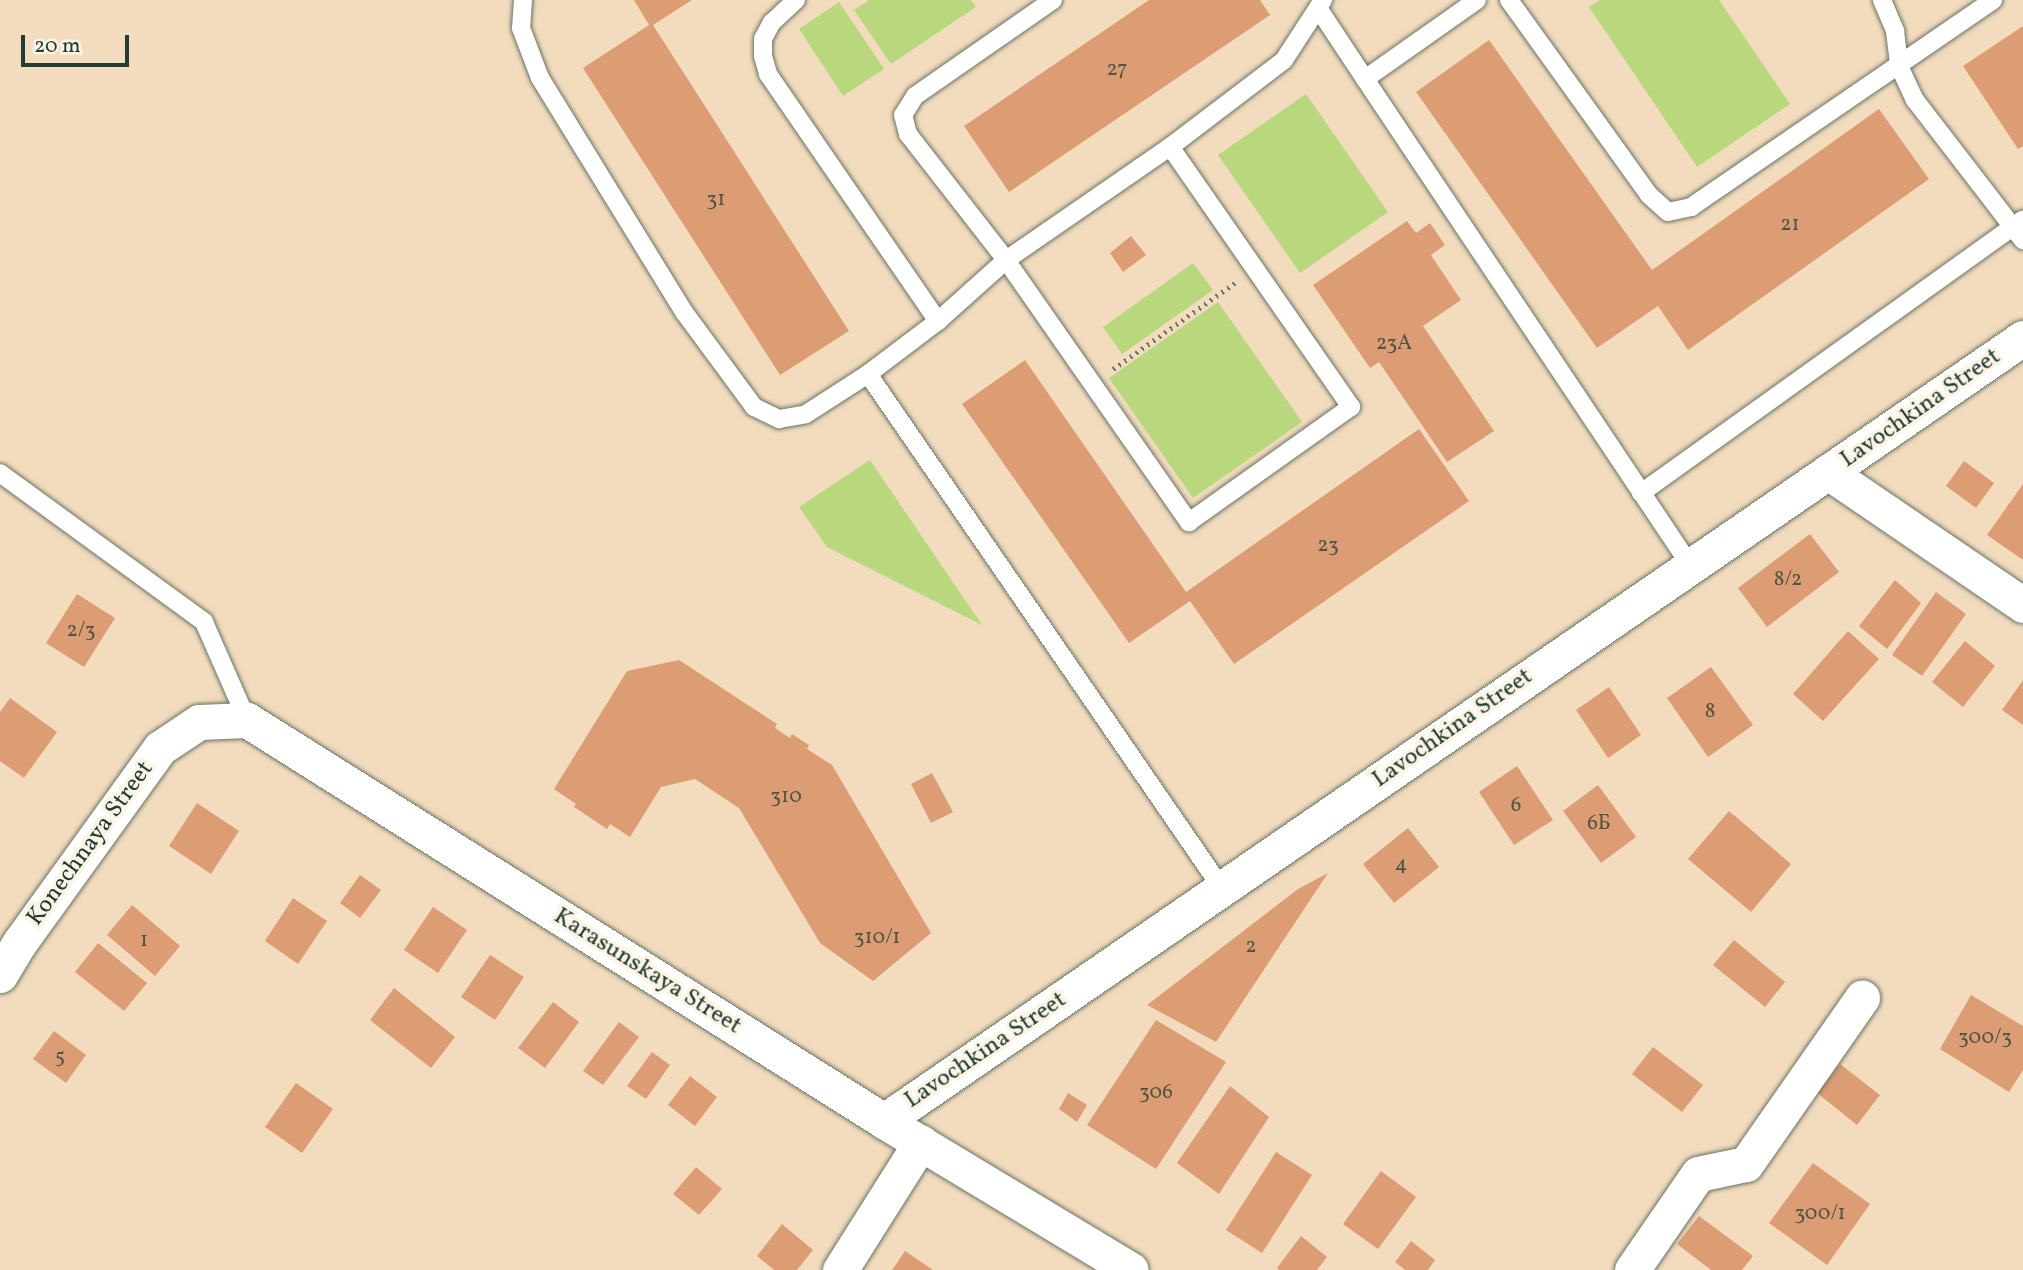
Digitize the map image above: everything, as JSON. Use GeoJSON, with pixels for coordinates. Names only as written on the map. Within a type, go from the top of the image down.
{"type":"FeatureCollection","features":[{"type":"Feature","properties":{"kind":"street","name":"Lavochkina Street"},"geometry":{"type":"LineString","coordinates":[[884,1121],[2023,338]]}},
{"type":"Feature","properties":{"kind":"street"},"geometry":{"type":"LineString","coordinates":[[1828,472],[2023,605]]}},
{"type":"Feature","properties":{"kind":"street","name":"Konechnaya Street"},"geometry":{"type":"LineString","coordinates":[[0,975],[20,942],[160,748],[199,722],[247,720]]}},
{"type":"Feature","properties":{"kind":"street","name":"Karasunskaya Street"},"geometry":{"type":"LineString","coordinates":[[247,720],[884,1121],[1131,1270]]}},
{"type":"Feature","properties":{"kind":"street"},"geometry":{"type":"LineString","coordinates":[[1632,1270],[1698,1174],[1746,1164],[1862,998]]}},
{"type":"Feature","properties":{"kind":"street"},"geometry":{"type":"LineString","coordinates":[[840,1270],[921,1142]]}},
{"type":"Feature","properties":{"kind":"lane"},"geometry":{"type":"LineString","coordinates":[[523,0],[521,28],[540,78],[684,312],[754,407],[779,419],[806,414],[868,374],[938,321],[1006,260],[1170,146],[1284,61],[1320,4],[1365,79],[1690,565]]}},
{"type":"Feature","properties":{"kind":"lane"},"geometry":{"type":"LineString","coordinates":[[796,0],[772,22],[763,39],[763,56],[768,75],[938,321]]}},
{"type":"Feature","properties":{"kind":"lane"},"geometry":{"type":"LineString","coordinates":[[1053,0],[915,96],[903,115],[908,134],[1006,260],[1189,522],[1351,407],[1170,146]]}},
{"type":"Feature","properties":{"kind":"lane"},"geometry":{"type":"LineString","coordinates":[[1365,79],[1477,0]]}},
{"type":"Feature","properties":{"kind":"lane"},"geometry":{"type":"LineString","coordinates":[[1509,0],[1649,195],[1668,212],[1690,208],[1993,0]]}},
{"type":"Feature","properties":{"kind":"lane"},"geometry":{"type":"LineString","coordinates":[[1641,493],[2020,229],[1915,100],[1899,65],[1895,31],[1882,0]]}},
{"type":"Feature","properties":{"kind":"lane"},"geometry":{"type":"LineString","coordinates":[[868,374],[1223,890]]}},
{"type":"Feature","properties":{"kind":"lane"},"geometry":{"type":"LineString","coordinates":[[0,473],[204,622],[247,720]]}},
{"type":"Feature","properties":{"kind":"path"},"geometry":{"type":"LineString","coordinates":[[1092,383],[1255,269]]}},
{"type":"Feature","properties":{"kind":"green space"},"geometry":{"type":"Polygon","coordinates":[[[869,0],[971,0],[976,7],[891,64],[854,10],[869,0]]]}},
{"type":"Feature","properties":{"kind":"green space"},"geometry":{"type":"Polygon","coordinates":[[[1600,0],[1719,0],[1790,104],[1697,167],[1589,7],[1600,0]]]}},
{"type":"Feature","properties":{"kind":"green space"},"geometry":{"type":"Polygon","coordinates":[[[839,2],[884,69],[843,96],[799,29],[839,2]]]}},
{"type":"Feature","properties":{"kind":"green space"},"geometry":{"type":"Polygon","coordinates":[[[1306,94],[1388,212],[1300,273],[1218,155],[1306,94]]]}},
{"type":"Feature","properties":{"kind":"green space"},"geometry":{"type":"Polygon","coordinates":[[[1193,263],[1213,290],[1122,354],[1103,327],[1193,263]]]}},
{"type":"Feature","properties":{"kind":"green space"},"geometry":{"type":"Polygon","coordinates":[[[1218,302],[1302,422],[1193,498],[1109,378],[1218,302]]]}},
{"type":"Feature","properties":{"kind":"green space"},"geometry":{"type":"Polygon","coordinates":[[[870,460],[982,625],[827,547],[799,507],[870,460]]]}},
{"type":"Feature","properties":{"kind":"building"},"geometry":{"type":"Polygon","coordinates":[[[634,0],[692,0],[653,25],[849,331],[780,375],[583,68],[649,25],[634,0]]]}},
{"type":"Feature","properties":{"kind":"building"},"geometry":{"type":"Polygon","coordinates":[[[1149,0],[1260,0],[1270,15],[1009,192],[964,126],[1149,0]]]}},
{"type":"Feature","properties":{"kind":"building"},"geometry":{"type":"Polygon","coordinates":[[[2023,26],[2023,146],[2018,149],[1963,66],[2023,26]]]}},
{"type":"Feature","properties":{"kind":"building"},"geometry":{"type":"Polygon","coordinates":[[[1489,40],[1652,270],[1879,109],[1929,179],[1688,350],[1658,306],[1597,348],[1416,92],[1489,40]]]}},
{"type":"Feature","properties":{"kind":"building"},"geometry":{"type":"Polygon","coordinates":[[[1407,221],[1416,233],[1430,223],[1445,245],[1431,255],[1461,300],[1423,326],[1494,431],[1447,462],[1379,362],[1370,368],[1313,285],[1407,221]]]}},
{"type":"Feature","properties":{"kind":"building"},"geometry":{"type":"Polygon","coordinates":[[[1131,236],[1146,255],[1123,272],[1110,253],[1131,236]]]}},
{"type":"Feature","properties":{"kind":"building"},"geometry":{"type":"Polygon","coordinates":[[[1025,360],[1186,592],[1419,429],[1469,501],[1234,664],[1190,601],[1129,643],[962,404],[1025,360]]]}},
{"type":"Feature","properties":{"kind":"building"},"geometry":{"type":"Polygon","coordinates":[[[1964,461],[1994,483],[1976,508],[1946,486],[1964,461]]]}},
{"type":"Feature","properties":{"kind":"building"},"geometry":{"type":"Polygon","coordinates":[[[2023,484],[2023,560],[1987,535],[2023,484]]]}},
{"type":"Feature","properties":{"kind":"building"},"geometry":{"type":"Polygon","coordinates":[[[1810,534],[1839,572],[1767,627],[1738,588],[1810,534]]]}},
{"type":"Feature","properties":{"kind":"building"},"geometry":{"type":"Polygon","coordinates":[[[1895,580],[1921,603],[1887,649],[1859,626],[1895,580]]]}},
{"type":"Feature","properties":{"kind":"building"},"geometry":{"type":"Polygon","coordinates":[[[1936,592],[1966,614],[1922,676],[1892,655],[1936,592]]]}},
{"type":"Feature","properties":{"kind":"building"},"geometry":{"type":"Polygon","coordinates":[[[77,594],[115,618],[84,667],[46,643],[77,594]]]}},
{"type":"Feature","properties":{"kind":"building"},"geometry":{"type":"Polygon","coordinates":[[[1848,631],[1879,659],[1823,721],[1793,694],[1848,631]]]}},
{"type":"Feature","properties":{"kind":"building"},"geometry":{"type":"Polygon","coordinates":[[[1965,641],[1995,666],[1963,707],[1932,682],[1965,641]]]}},
{"type":"Feature","properties":{"kind":"building"},"geometry":{"type":"Polygon","coordinates":[[[679,660],[777,724],[775,728],[790,738],[792,734],[809,745],[807,749],[832,765],[931,933],[873,981],[820,943],[739,808],[695,779],[661,787],[630,837],[610,824],[607,829],[574,807],[576,804],[554,789],[627,671],[679,660]]]}},
{"type":"Feature","properties":{"kind":"building"},"geometry":{"type":"Polygon","coordinates":[[[1711,667],[1753,725],[1708,757],[1667,698],[1711,667]]]}},
{"type":"Feature","properties":{"kind":"building"},"geometry":{"type":"Polygon","coordinates":[[[2023,680],[2023,725],[2002,710],[2023,680]]]}},
{"type":"Feature","properties":{"kind":"building"},"geometry":{"type":"Polygon","coordinates":[[[1609,687],[1641,735],[1608,758],[1576,710],[1609,687]]]}},
{"type":"Feature","properties":{"kind":"building"},"geometry":{"type":"Polygon","coordinates":[[[10,698],[57,732],[24,778],[0,761],[0,712],[10,698]]]}},
{"type":"Feature","properties":{"kind":"building"},"geometry":{"type":"Polygon","coordinates":[[[1517,766],[1553,820],[1514,845],[1479,792],[1517,766]]]}},
{"type":"Feature","properties":{"kind":"building"},"geometry":{"type":"Polygon","coordinates":[[[932,773],[953,812],[931,823],[911,784],[932,773]]]}},
{"type":"Feature","properties":{"kind":"building"},"geometry":{"type":"Polygon","coordinates":[[[1598,785],[1636,837],[1601,863],[1563,811],[1598,785]]]}},
{"type":"Feature","properties":{"kind":"building"},"geometry":{"type":"Polygon","coordinates":[[[197,803],[239,831],[211,874],[169,846],[197,803]]]}},
{"type":"Feature","properties":{"kind":"building"},"geometry":{"type":"Polygon","coordinates":[[[1729,811],[1791,864],[1751,912],[1688,859],[1729,811]]]}},
{"type":"Feature","properties":{"kind":"building"},"geometry":{"type":"Polygon","coordinates":[[[1408,828],[1439,867],[1394,903],[1363,864],[1408,828]]]}},
{"type":"Feature","properties":{"kind":"building"},"geometry":{"type":"Polygon","coordinates":[[[1328,873],[1216,1042],[1147,1005],[1298,889],[1328,873]]]}},
{"type":"Feature","properties":{"kind":"building"},"geometry":{"type":"Polygon","coordinates":[[[360,875],[381,890],[360,918],[340,903],[360,875]]]}},
{"type":"Feature","properties":{"kind":"building"},"geometry":{"type":"Polygon","coordinates":[[[293,898],[327,921],[298,964],[265,941],[293,898]]]}},
{"type":"Feature","properties":{"kind":"building"},"geometry":{"type":"Polygon","coordinates":[[[132,905],[180,946],[155,976],[107,935],[132,905]]]}},
{"type":"Feature","properties":{"kind":"building"},"geometry":{"type":"Polygon","coordinates":[[[433,907],[467,930],[438,973],[404,950],[433,907]]]}},
{"type":"Feature","properties":{"kind":"building"},"geometry":{"type":"Polygon","coordinates":[[[1734,940],[1785,982],[1765,1007],[1713,965],[1734,940]]]}},
{"type":"Feature","properties":{"kind":"building"},"geometry":{"type":"Polygon","coordinates":[[[98,943],[147,983],[124,1011],[75,972],[98,943]]]}},
{"type":"Feature","properties":{"kind":"building"},"geometry":{"type":"Polygon","coordinates":[[[490,955],[524,977],[495,1020],[461,997],[490,955]]]}},
{"type":"Feature","properties":{"kind":"building"},"geometry":{"type":"Polygon","coordinates":[[[394,988],[455,1037],[431,1068],[370,1020],[394,988]]]}},
{"type":"Feature","properties":{"kind":"building"},"geometry":{"type":"Polygon","coordinates":[[[1971,995],[2023,1026],[2023,1070],[2009,1092],[1940,1049],[1971,995]]]}},
{"type":"Feature","properties":{"kind":"building"},"geometry":{"type":"Polygon","coordinates":[[[553,1002],[579,1022],[545,1068],[518,1048],[553,1002]]]}},
{"type":"Feature","properties":{"kind":"building"},"geometry":{"type":"Polygon","coordinates":[[[1156,1020],[1226,1062],[1156,1169],[1087,1125],[1156,1020]]]}},
{"type":"Feature","properties":{"kind":"building"},"geometry":{"type":"Polygon","coordinates":[[[619,1022],[639,1037],[603,1085],[583,1071],[619,1022]]]}},
{"type":"Feature","properties":{"kind":"building"},"geometry":{"type":"Polygon","coordinates":[[[54,1031],[86,1055],[66,1083],[33,1059],[54,1031]]]}},
{"type":"Feature","properties":{"kind":"building"},"geometry":{"type":"Polygon","coordinates":[[[1653,1047],[1703,1085],[1682,1112],[1632,1074],[1653,1047]]]}},
{"type":"Feature","properties":{"kind":"building"},"geometry":{"type":"Polygon","coordinates":[[[652,1052],[670,1065],[646,1099],[627,1086],[652,1052]]]}},
{"type":"Feature","properties":{"kind":"building"},"geometry":{"type":"Polygon","coordinates":[[[1840,1064],[1880,1095],[1857,1125],[1817,1093],[1840,1064]]]}},
{"type":"Feature","properties":{"kind":"building"},"geometry":{"type":"Polygon","coordinates":[[[690,1076],[717,1097],[695,1126],[668,1105],[690,1076]]]}},
{"type":"Feature","properties":{"kind":"building"},"geometry":{"type":"Polygon","coordinates":[[[296,1083],[333,1109],[302,1153],[265,1127],[296,1083]]]}},
{"type":"Feature","properties":{"kind":"building"},"geometry":{"type":"Polygon","coordinates":[[[1230,1086],[1269,1117],[1219,1194],[1177,1163],[1230,1086]]]}},
{"type":"Feature","properties":{"kind":"building"},"geometry":{"type":"Polygon","coordinates":[[[1068,1093],[1087,1105],[1077,1122],[1059,1109],[1068,1093]]]}},
{"type":"Feature","properties":{"kind":"building"},"geometry":{"type":"Polygon","coordinates":[[[1276,1152],[1312,1175],[1262,1253],[1226,1230],[1276,1152]]]}},
{"type":"Feature","properties":{"kind":"building"},"geometry":{"type":"Polygon","coordinates":[[[1813,1163],[1870,1204],[1827,1265],[1769,1223],[1813,1163]]]}},
{"type":"Feature","properties":{"kind":"building"},"geometry":{"type":"Polygon","coordinates":[[[696,1167],[722,1189],[699,1215],[673,1194],[696,1167]]]}},
{"type":"Feature","properties":{"kind":"building"},"geometry":{"type":"Polygon","coordinates":[[[1381,1171],[1416,1197],[1378,1249],[1343,1224],[1381,1171]]]}},
{"type":"Feature","properties":{"kind":"building"},"geometry":{"type":"Polygon","coordinates":[[[1699,1216],[1753,1256],[1742,1270],[1711,1270],[1677,1244],[1699,1216]]]}},
{"type":"Feature","properties":{"kind":"building"},"geometry":{"type":"Polygon","coordinates":[[[782,1224],[813,1250],[797,1270],[774,1270],[757,1256],[782,1224]]]}},
{"type":"Feature","properties":{"kind":"building"},"geometry":{"type":"Polygon","coordinates":[[[1301,1236],[1327,1257],[1317,1270],[1279,1270],[1277,1268],[1301,1236]]]}},
{"type":"Feature","properties":{"kind":"building"},"geometry":{"type":"Polygon","coordinates":[[[1411,1241],[1435,1260],[1428,1270],[1405,1270],[1395,1262],[1411,1241]]]}},
{"type":"Feature","properties":{"kind":"building"},"geometry":{"type":"Polygon","coordinates":[[[905,1251],[933,1270],[892,1270],[905,1251]]]}}]}
